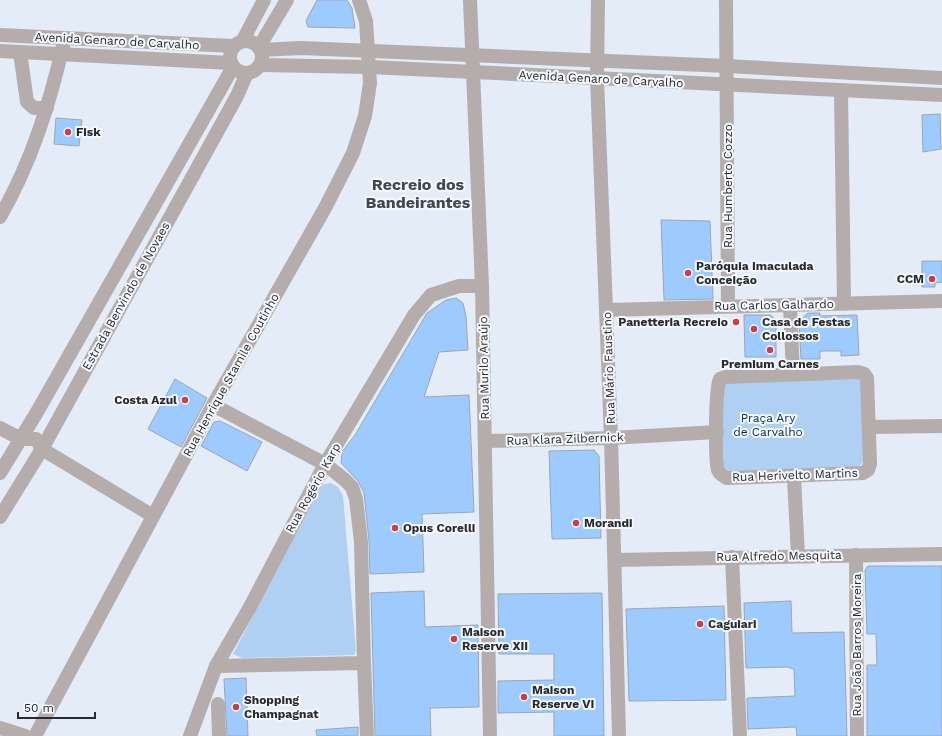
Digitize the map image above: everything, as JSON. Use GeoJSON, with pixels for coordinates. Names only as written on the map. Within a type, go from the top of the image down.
{"type":"FeatureCollection","features":[{"type":"Feature","properties":{"kind":"street"},"geometry":{"type":"LineString","coordinates":[[238,43],[252,41],[260,48],[262,58],[257,69],[247,73],[240,72],[232,65],[229,57],[264,0]]}},
{"type":"Feature","properties":{"kind":"street"},"geometry":{"type":"LineString","coordinates":[[260,48],[287,0]]}},
{"type":"Feature","properties":{"kind":"street","name":"Rua Henrique Stamile Coutinho"},"geometry":{"type":"LineString","coordinates":[[35,736],[213,404],[325,208],[353,153],[365,116],[370,83],[366,21],[359,0]]}},
{"type":"Feature","properties":{"kind":"street","name":"Rua Murilo Araújo"},"geometry":{"type":"LineString","coordinates":[[470,0],[482,286],[490,736]]}},
{"type":"Feature","properties":{"kind":"street","name":"Rua Mário Faustino"},"geometry":{"type":"LineString","coordinates":[[598,0],[597,78],[612,438],[619,736]]}},
{"type":"Feature","properties":{"kind":"street","name":"Rua Humberto Cozzo"},"geometry":{"type":"LineString","coordinates":[[726,0],[728,306]]}},
{"type":"Feature","properties":{"kind":"street","name":"Avenida Genaro de Carvalho"},"geometry":{"type":"LineString","coordinates":[[0,35],[238,43]]}},
{"type":"Feature","properties":{"kind":"street"},"geometry":{"type":"LineString","coordinates":[[0,217],[22,177],[39,135],[65,38]]}},
{"type":"Feature","properties":{"kind":"street","name":"Avenida Genaro de Carvalho"},"geometry":{"type":"LineString","coordinates":[[260,48],[292,48],[727,66],[942,78]]}},
{"type":"Feature","properties":{"kind":"street","name":"Avenida Genaro de Carvalho"},"geometry":{"type":"LineString","coordinates":[[0,51],[232,65]]}},
{"type":"Feature","properties":{"kind":"street"},"geometry":{"type":"LineString","coordinates":[[20,52],[27,102],[34,108],[47,108]]}},
{"type":"Feature","properties":{"kind":"street","name":"Estrada Benvindo de Novaes"},"geometry":{"type":"LineString","coordinates":[[0,473],[20,442],[232,65]]}},
{"type":"Feature","properties":{"kind":"street","name":"Avenida Genaro de Carvalho"},"geometry":{"type":"LineString","coordinates":[[260,65],[370,67],[942,95]]}},
{"type":"Feature","properties":{"kind":"street","name":"Estrada Benvindo de Novaes"},"geometry":{"type":"LineString","coordinates":[[0,517],[39,454],[237,96],[247,73]]}},
{"type":"Feature","properties":{"kind":"street"},"geometry":{"type":"LineString","coordinates":[[841,90],[844,304]]}},
{"type":"Feature","properties":{"kind":"street","name":"Rua Rogério Karp"},"geometry":{"type":"LineString","coordinates":[[190,736],[216,666],[250,607],[325,464],[414,315],[431,296],[459,286],[482,286]]}},
{"type":"Feature","properties":{"kind":"street","name":"Rua Carlos Galhardo"},"geometry":{"type":"LineString","coordinates":[[607,310],[942,301]]}},
{"type":"Feature","properties":{"kind":"street"},"geometry":{"type":"LineString","coordinates":[[790,305],[793,374]]}},
{"type":"Feature","properties":{"kind":"street","name":"Rua Herivelto Martins"},"geometry":{"type":"LineString","coordinates":[[858,372],[864,374],[867,378],[870,427],[870,464],[868,470],[863,473],[794,477],[727,478],[721,475],[718,469],[716,386],[720,379],[726,377],[858,372]]}},
{"type":"Feature","properties":{"kind":"street"},"geometry":{"type":"LineString","coordinates":[[213,404],[325,464],[348,484],[356,499],[361,542],[367,736]]}},
{"type":"Feature","properties":{"kind":"street"},"geometry":{"type":"LineString","coordinates":[[870,427],[942,426]]}},
{"type":"Feature","properties":{"kind":"street"},"geometry":{"type":"LineString","coordinates":[[0,428],[20,442],[22,454],[29,458],[39,454]]}},
{"type":"Feature","properties":{"kind":"street","name":"Rua Klara Zilbernick"},"geometry":{"type":"LineString","coordinates":[[485,441],[612,438],[716,432]]}},
{"type":"Feature","properties":{"kind":"street"},"geometry":{"type":"LineString","coordinates":[[20,442],[30,438],[36,439],[39,454]]}},
{"type":"Feature","properties":{"kind":"street"},"geometry":{"type":"LineString","coordinates":[[39,454],[153,516]]}},
{"type":"Feature","properties":{"kind":"street"},"geometry":{"type":"LineString","coordinates":[[794,477],[798,556]]}},
{"type":"Feature","properties":{"kind":"street","name":"Rua Alfredo Mesquita"},"geometry":{"type":"LineString","coordinates":[[615,560],[942,554]]}},
{"type":"Feature","properties":{"kind":"street","name":"Rua João Barros Moreira"},"geometry":{"type":"LineString","coordinates":[[856,555],[857,736]]}},
{"type":"Feature","properties":{"kind":"street"},"geometry":{"type":"LineString","coordinates":[[732,557],[740,736]]}},
{"type":"Feature","properties":{"kind":"street"},"geometry":{"type":"LineString","coordinates":[[216,666],[364,663]]}},
{"type":"Feature","properties":{"kind":"street"},"geometry":{"type":"LineString","coordinates":[[218,704],[219,736]]}},
{"type":"Feature","properties":{"kind":"street"},"geometry":{"type":"LineString","coordinates":[[0,728],[25,736]]}},
{"type":"Feature","properties":{"kind":"green space","name":"Praça Ary de Carvalho"},"geometry":{"type":"Polygon","coordinates":[[[860,379],[863,384],[865,459],[859,467],[733,473],[727,470],[724,466],[722,426],[724,384],[728,381],[860,379]]]}},
{"type":"Feature","properties":{"kind":"green space"},"geometry":{"type":"Polygon","coordinates":[[[330,483],[338,487],[343,496],[356,651],[354,655],[242,658],[233,654],[322,485],[330,483]]]}},
{"type":"Feature","properties":{"kind":"building"},"geometry":{"type":"Polygon","coordinates":[[[317,0],[347,0],[352,8],[355,28],[308,27],[306,21],[317,0]]]}},
{"type":"Feature","properties":{"kind":"building"},"geometry":{"type":"Polygon","coordinates":[[[940,114],[941,149],[923,152],[922,115],[940,114]]]}},
{"type":"Feature","properties":{"kind":"building","name":"Fisk"},"geometry":{"type":"Polygon","coordinates":[[[56,118],[82,120],[79,146],[54,144],[56,118]]]}},
{"type":"Feature","properties":{"kind":"building","name":"Paróquia Imaculada Conceição"},"geometry":{"type":"Polygon","coordinates":[[[661,220],[710,221],[713,299],[664,300],[661,220]]]}},
{"type":"Feature","properties":{"kind":"building","name":"CCM"},"geometry":{"type":"Polygon","coordinates":[[[922,261],[942,261],[942,282],[935,283],[935,287],[922,287],[922,261]]]}},
{"type":"Feature","properties":{"kind":"building"},"geometry":{"type":"Polygon","coordinates":[[[456,298],[463,303],[466,316],[468,350],[439,352],[424,397],[469,395],[474,512],[422,514],[424,572],[370,574],[369,541],[364,493],[358,481],[341,463],[342,452],[355,435],[427,313],[446,300],[456,298]]]}},
{"type":"Feature","properties":{"kind":"building"},"geometry":{"type":"Polygon","coordinates":[[[808,313],[820,313],[820,316],[857,315],[859,355],[841,356],[841,351],[820,351],[820,359],[801,359],[799,324],[800,320],[808,313]]]}},
{"type":"Feature","properties":{"kind":"building"},"geometry":{"type":"Polygon","coordinates":[[[744,315],[770,315],[773,317],[776,322],[776,357],[745,357],[744,315]]]}},
{"type":"Feature","properties":{"kind":"building"},"geometry":{"type":"Polygon","coordinates":[[[175,379],[207,398],[181,447],[148,429],[175,379]]]}},
{"type":"Feature","properties":{"kind":"building"},"geometry":{"type":"Polygon","coordinates":[[[220,421],[262,442],[247,471],[201,446],[214,422],[220,421]]]}},
{"type":"Feature","properties":{"kind":"building"},"geometry":{"type":"Polygon","coordinates":[[[594,450],[599,456],[601,538],[552,539],[549,451],[594,450]]]}},
{"type":"Feature","properties":{"kind":"building"},"geometry":{"type":"Polygon","coordinates":[[[868,566],[942,566],[942,736],[867,736],[867,665],[877,665],[876,634],[867,634],[865,570],[868,566]]]}},
{"type":"Feature","properties":{"kind":"building"},"geometry":{"type":"Polygon","coordinates":[[[424,591],[425,627],[478,625],[479,707],[430,708],[431,736],[375,736],[371,593],[424,591]]]}},
{"type":"Feature","properties":{"kind":"building"},"geometry":{"type":"Polygon","coordinates":[[[602,593],[604,736],[554,736],[554,712],[498,713],[498,681],[554,680],[554,654],[499,654],[498,594],[602,593]]]}},
{"type":"Feature","properties":{"kind":"building"},"geometry":{"type":"Polygon","coordinates":[[[791,601],[792,633],[844,632],[847,736],[797,736],[796,727],[748,729],[747,698],[795,696],[794,669],[787,667],[746,668],[744,603],[791,601]]]}},
{"type":"Feature","properties":{"kind":"building"},"geometry":{"type":"Polygon","coordinates":[[[724,606],[726,700],[629,701],[626,609],[724,606]]]}},
{"type":"Feature","properties":{"kind":"building","name":"Shopping Champagnat"},"geometry":{"type":"Polygon","coordinates":[[[246,678],[248,736],[227,736],[224,679],[246,678]]]}},
{"type":"Feature","properties":{"kind":"building"},"geometry":{"type":"Polygon","coordinates":[[[358,727],[358,736],[317,736],[316,730],[358,727]]]}},
{"type":"Feature","properties":{"kind":"place","name":"Fisk"},"geometry":{"type":"Point","coordinates":[68,132]}},
{"type":"Feature","properties":{"kind":"place","name":"Paróquia Imaculada Conceição"},"geometry":{"type":"Point","coordinates":[688,273]}},
{"type":"Feature","properties":{"kind":"place","name":"CCM"},"geometry":{"type":"Point","coordinates":[932,279]}},
{"type":"Feature","properties":{"kind":"place","name":"Panetteria Recreio"},"geometry":{"type":"Point","coordinates":[736,322]}},
{"type":"Feature","properties":{"kind":"place","name":"Casa de Festas Collossos"},"geometry":{"type":"Point","coordinates":[754,329]}},
{"type":"Feature","properties":{"kind":"place","name":"Premium Carnes"},"geometry":{"type":"Point","coordinates":[770,350]}},
{"type":"Feature","properties":{"kind":"place","name":"Costa Azul"},"geometry":{"type":"Point","coordinates":[185,400]}},
{"type":"Feature","properties":{"kind":"place","name":"Morandi"},"geometry":{"type":"Point","coordinates":[576,523]}},
{"type":"Feature","properties":{"kind":"place","name":"Opus Corelli"},"geometry":{"type":"Point","coordinates":[395,528]}},
{"type":"Feature","properties":{"kind":"place","name":"Caguiari"},"geometry":{"type":"Point","coordinates":[700,624]}},
{"type":"Feature","properties":{"kind":"place","name":"Maison Reserve XII"},"geometry":{"type":"Point","coordinates":[454,639]}},
{"type":"Feature","properties":{"kind":"place","name":"Maison Reserve VI"},"geometry":{"type":"Point","coordinates":[524,697]}},
{"type":"Feature","properties":{"kind":"place","name":"Shopping Champagnat"},"geometry":{"type":"Point","coordinates":[236,707]}},
{"type":"Feature","properties":{"kind":"district","name":"Recreio dos Bandeirantes"},"geometry":{"type":"Point","coordinates":[418,193]}}]}
